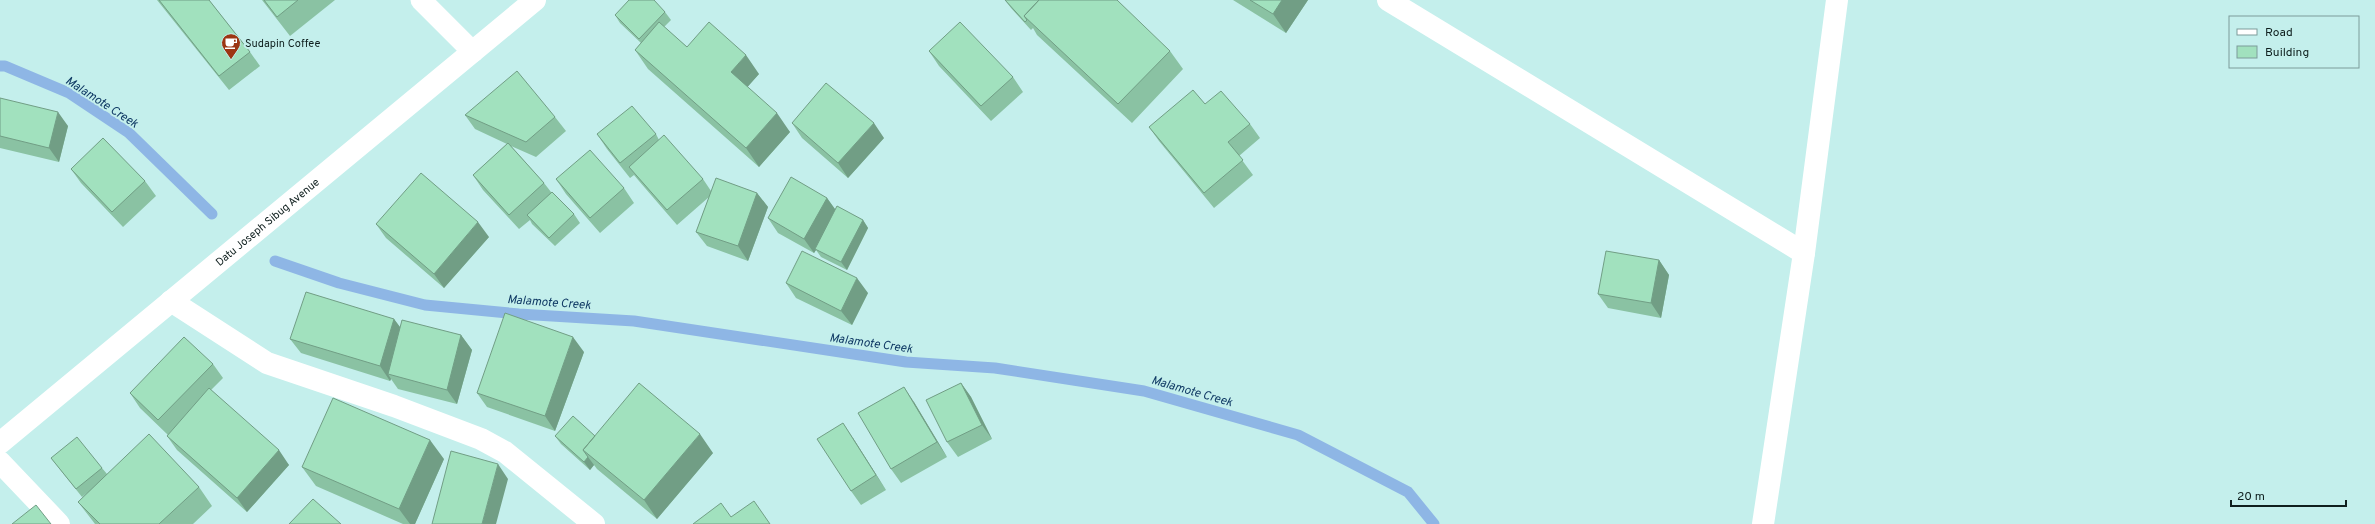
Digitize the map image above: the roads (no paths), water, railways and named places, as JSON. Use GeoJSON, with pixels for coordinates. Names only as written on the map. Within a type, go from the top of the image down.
{"type":"FeatureCollection","features":[{"type":"Feature","properties":{"kind":"street","name":"Datu Joseph Sibug Avenue"},"geometry":{"type":"LineString","coordinates":[[0,443],[535,0]]}},
{"type":"Feature","properties":{"kind":"street"},"geometry":{"type":"LineString","coordinates":[[1388,0],[1804,253]]}},
{"type":"Feature","properties":{"kind":"street"},"geometry":{"type":"LineString","coordinates":[[1763,524],[1804,253],[1837,0]]}},
{"type":"Feature","properties":{"kind":"street"},"geometry":{"type":"LineString","coordinates":[[171,301],[266,363],[394,406],[481,439],[505,452],[594,524]]}},
{"type":"Feature","properties":{"kind":"street"},"geometry":{"type":"LineString","coordinates":[[0,462],[59,524]]}},
{"type":"Feature","properties":{"kind":"lane"},"geometry":{"type":"LineString","coordinates":[[421,0],[473,52]]}},
{"type":"Feature","properties":{"kind":"waterway","name":"Malamote Creek"},"geometry":{"type":"LineString","coordinates":[[0,66],[5,66],[69,93],[129,133],[212,214]]}},
{"type":"Feature","properties":{"kind":"waterway","name":"Malamote Creek"},"geometry":{"type":"LineString","coordinates":[[275,261],[339,283],[425,305],[519,314],[634,321],[906,362],[995,368],[1144,391],[1298,435],[1408,492],[1434,524]]}},
{"type":"Feature","properties":{"kind":"place","name":"Sudapin Coffee"},"geometry":{"type":"Point","coordinates":[231,60]}}]}
